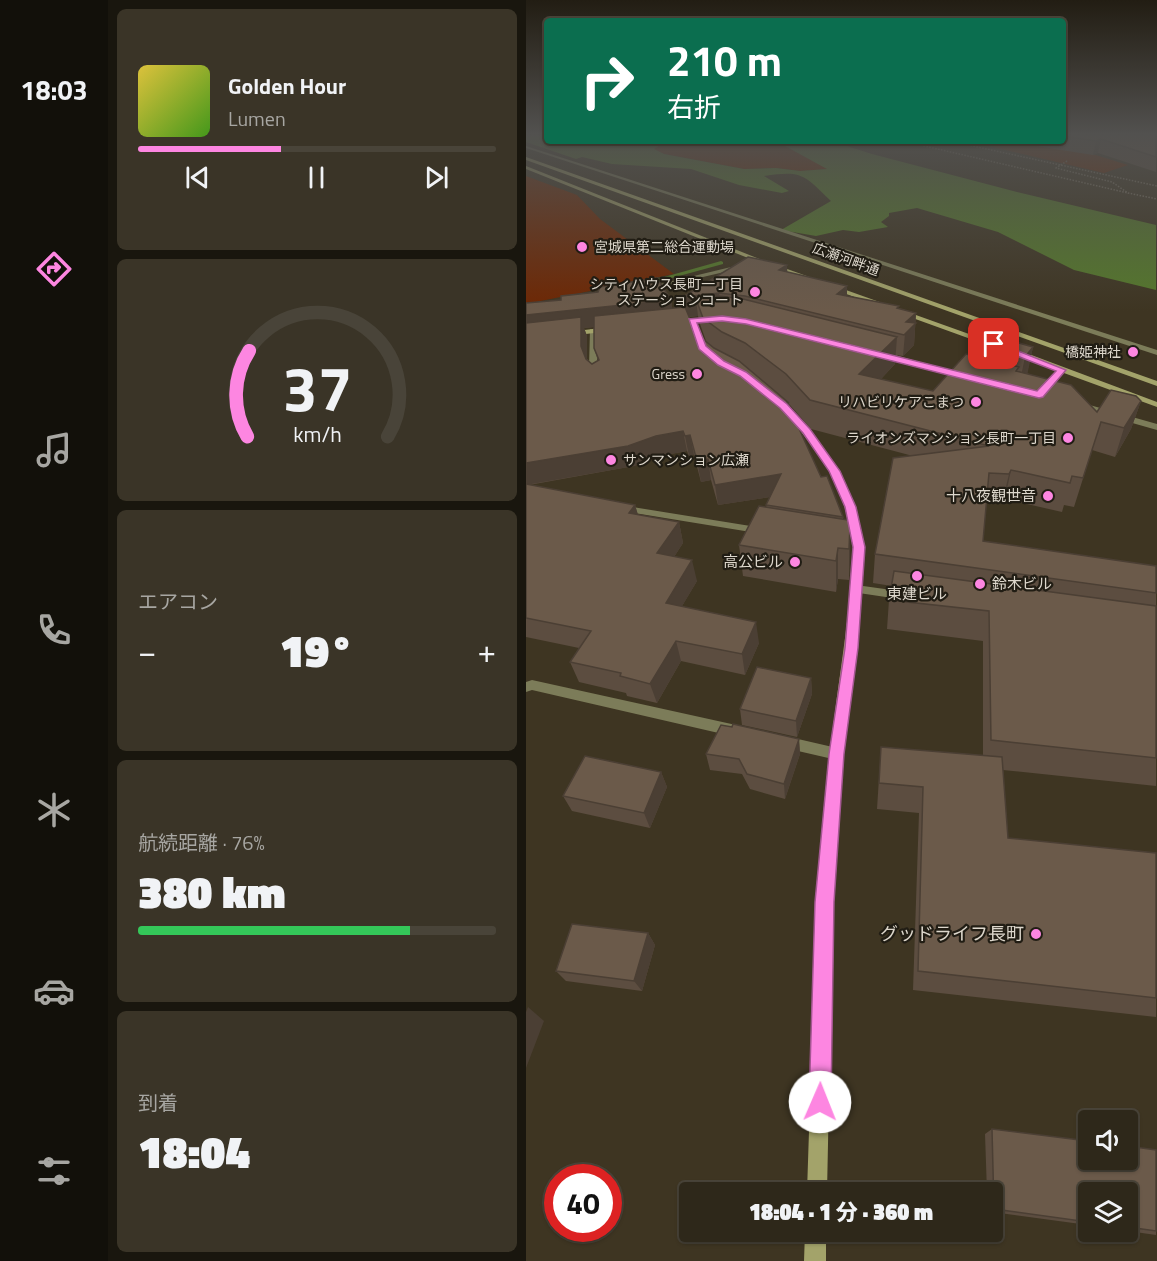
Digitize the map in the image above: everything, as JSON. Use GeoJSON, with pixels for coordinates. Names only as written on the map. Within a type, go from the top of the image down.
{"type":"FeatureCollection","features":[{"type":"Feature","properties":{"kind":"main road","name":"広瀬河畔通"},"geometry":{"type":"LineString","coordinates":[[593,194],[760,261],[1156,405]]}},
{"type":"Feature","properties":{"kind":"main road","name":"広瀬河畔通"},"geometry":{"type":"LineString","coordinates":[[626,194],[1156,384]]}},
{"type":"Feature","properties":{"kind":"main road"},"geometry":{"type":"LineString","coordinates":[[659,324],[697,320],[702,347],[708,352]]}},
{"type":"Feature","properties":{"kind":"main road"},"geometry":{"type":"LineString","coordinates":[[559,335],[626,328]]}},
{"type":"Feature","properties":{"kind":"main road"},"geometry":{"type":"LineString","coordinates":[[775,400],[806,431],[835,471],[851,507],[856,589],[852,648],[836,754],[825,902],[817,1182]]}},
{"type":"Feature","properties":{"kind":"main road"},"geometry":{"type":"LineString","coordinates":[[815,1261],[816,1242]]}},
{"type":"Feature","properties":{"kind":"street"},"geometry":{"type":"LineString","coordinates":[[669,194],[1156,353]]}},
{"type":"Feature","properties":{"kind":"street"},"geometry":{"type":"LineString","coordinates":[[642,289],[731,269]]}},
{"type":"Feature","properties":{"kind":"street"},"geometry":{"type":"LineString","coordinates":[[593,331],[593,368],[598,379]]}},
{"type":"Feature","properties":{"kind":"street"},"geometry":{"type":"LineString","coordinates":[[871,352],[972,377]]}},
{"type":"Feature","properties":{"kind":"street"},"geometry":{"type":"LineString","coordinates":[[1050,398],[1039,395],[1062,370]]}},
{"type":"Feature","properties":{"kind":"street"},"geometry":{"type":"LineString","coordinates":[[1072,403],[1156,427]]}},
{"type":"Feature","properties":{"kind":"street"},"geometry":{"type":"LineString","coordinates":[[605,505],[778,533]]}},
{"type":"Feature","properties":{"kind":"street"},"geometry":{"type":"LineString","coordinates":[[856,589],[913,597]]}},
{"type":"Feature","properties":{"kind":"street"},"geometry":{"type":"LineString","coordinates":[[526,687],[532,685],[746,734]]}},
{"type":"Feature","properties":{"kind":"street"},"geometry":{"type":"LineString","coordinates":[[769,738],[836,754]]}},
{"type":"Feature","properties":{"kind":"path"},"geometry":{"type":"LineString","coordinates":[[1128,194],[1156,199]]}},
{"type":"Feature","properties":{"kind":"shaded area","name":"宮城県第二総合運動場"},"geometry":{"type":"Polygon","coordinates":[[[526,194],[577,195],[600,219],[674,274],[526,304],[526,194]]]}},
{"type":"Feature","properties":{"kind":"shaded area"},"geometry":{"type":"Polygon","coordinates":[[[824,194],[1025,194],[1156,225],[1156,290],[1074,270],[998,232],[917,208],[889,213],[889,216],[881,222],[888,227],[859,232],[843,230],[816,236],[781,230],[831,201],[824,194]]]}},
{"type":"Feature","properties":{"kind":"building"},"geometry":{"type":"Polygon","coordinates":[[[748,257],[787,265],[779,270],[847,286],[837,294],[899,306],[897,308],[916,313],[906,322],[916,323],[904,335],[745,296],[719,293],[683,297],[748,257]]]}},
{"type":"Feature","properties":{"kind":"building"},"geometry":{"type":"Polygon","coordinates":[[[657,278],[671,300],[526,315],[526,303],[561,300],[561,296],[598,292],[600,287],[657,278]]]}},
{"type":"Feature","properties":{"kind":"building"},"geometry":{"type":"Polygon","coordinates":[[[719,296],[743,299],[897,337],[859,374],[933,391],[966,354],[1019,367],[1016,371],[1071,385],[1097,412],[1111,390],[1136,396],[1141,401],[1124,428],[1101,422],[1083,478],[1072,476],[1070,483],[1011,470],[1009,474],[989,473],[983,541],[1156,566],[1156,593],[875,554],[893,458],[989,446],[810,400],[786,374],[745,343],[722,332],[703,318],[696,299],[719,296]]]}},
{"type":"Feature","properties":{"kind":"building"},"geometry":{"type":"Polygon","coordinates":[[[685,307],[692,324],[703,339],[714,348],[739,361],[789,403],[787,402],[821,477],[827,476],[843,517],[766,505],[781,474],[715,485],[708,459],[697,461],[690,435],[685,436],[683,431],[656,436],[628,446],[526,463],[526,323],[581,317],[581,346],[586,359],[592,364],[599,360],[594,348],[594,316],[685,307]]]}},
{"type":"Feature","properties":{"kind":"building"},"geometry":{"type":"Polygon","coordinates":[[[984,333],[1033,347],[1025,357],[974,345],[984,333]]]}},
{"type":"Feature","properties":{"kind":"building"},"geometry":{"type":"Polygon","coordinates":[[[526,484],[635,505],[629,513],[679,522],[657,553],[692,560],[666,603],[756,622],[742,654],[676,641],[650,684],[620,676],[621,673],[570,662],[591,631],[526,618],[526,484]]]}},
{"type":"Feature","properties":{"kind":"building"},"geometry":{"type":"Polygon","coordinates":[[[759,506],[848,520],[849,549],[838,548],[836,561],[739,545],[759,506]]]}},
{"type":"Feature","properties":{"kind":"building"},"geometry":{"type":"Polygon","coordinates":[[[894,571],[1156,606],[1156,758],[991,740],[989,611],[889,600],[894,571]]]}},
{"type":"Feature","properties":{"kind":"building"},"geometry":{"type":"Polygon","coordinates":[[[757,667],[811,678],[796,721],[740,709],[757,667]]]}},
{"type":"Feature","properties":{"kind":"building"},"geometry":{"type":"Polygon","coordinates":[[[733,724],[799,739],[784,784],[747,774],[739,759],[706,754],[721,725],[732,727],[733,724]]]}},
{"type":"Feature","properties":{"kind":"building","name":"グッドライフ長町"},"geometry":{"type":"Polygon","coordinates":[[[881,747],[1002,757],[1008,838],[1156,853],[1156,998],[918,971],[923,787],[879,783],[881,747]]]}},
{"type":"Feature","properties":{"kind":"building"},"geometry":{"type":"Polygon","coordinates":[[[585,756],[661,772],[644,813],[563,796],[585,756]]]}},
{"type":"Feature","properties":{"kind":"building"},"geometry":{"type":"Polygon","coordinates":[[[572,924],[648,933],[634,981],[556,971],[572,924]]]}},
{"type":"Feature","properties":{"kind":"building"},"geometry":{"type":"Polygon","coordinates":[[[992,1129],[1078,1140],[1078,1170],[1138,1170],[1138,1147],[1156,1150],[1156,1231],[1138,1228],[1138,1182],[1078,1182],[1078,1221],[1003,1210],[1003,1182],[993,1182],[992,1129]]]}},
{"type":"Feature","properties":{"kind":"waterway"},"geometry":{"type":"LineString","coordinates":[[646,283],[721,263]]}},
{"type":"Feature","properties":{"kind":"place","name":"宮城県第二総合運動場"},"geometry":{"type":"Point","coordinates":[582,247]}},
{"type":"Feature","properties":{"kind":"place","name":"シティハウス長町一丁目 ステーションコート"},"geometry":{"type":"Point","coordinates":[755,292]}},
{"type":"Feature","properties":{"kind":"place","name":"橋姫神社"},"geometry":{"type":"Point","coordinates":[1133,352]}},
{"type":"Feature","properties":{"kind":"place","name":"Gress"},"geometry":{"type":"Point","coordinates":[697,374]}},
{"type":"Feature","properties":{"kind":"place","name":"リハビリケアこまつ"},"geometry":{"type":"Point","coordinates":[976,402]}},
{"type":"Feature","properties":{"kind":"place","name":"ライオンズマンション長町一丁目"},"geometry":{"type":"Point","coordinates":[1068,438]}},
{"type":"Feature","properties":{"kind":"place","name":"サンマンション広瀬"},"geometry":{"type":"Point","coordinates":[611,460]}},
{"type":"Feature","properties":{"kind":"place","name":"十八夜観世音"},"geometry":{"type":"Point","coordinates":[1048,496]}},
{"type":"Feature","properties":{"kind":"place","name":"高公ビル"},"geometry":{"type":"Point","coordinates":[795,562]}},
{"type":"Feature","properties":{"kind":"place","name":"東建ビル"},"geometry":{"type":"Point","coordinates":[917,576]}},
{"type":"Feature","properties":{"kind":"place","name":"鈴木ビル"},"geometry":{"type":"Point","coordinates":[980,584]}},
{"type":"Feature","properties":{"kind":"place","name":"グッドライフ長町"},"geometry":{"type":"Point","coordinates":[1036,934]}},
{"type":"Feature","properties":{"kind":"route"},"geometry":{"type":"LineString","coordinates":[[820,1102],[825,902],[836,754],[852,648],[859,547],[851,507],[835,471],[806,431],[783,406],[743,374],[721,363],[702,347],[692,321],[722,318],[746,321],[1039,395],[1062,370],[994,344]]}}]}
